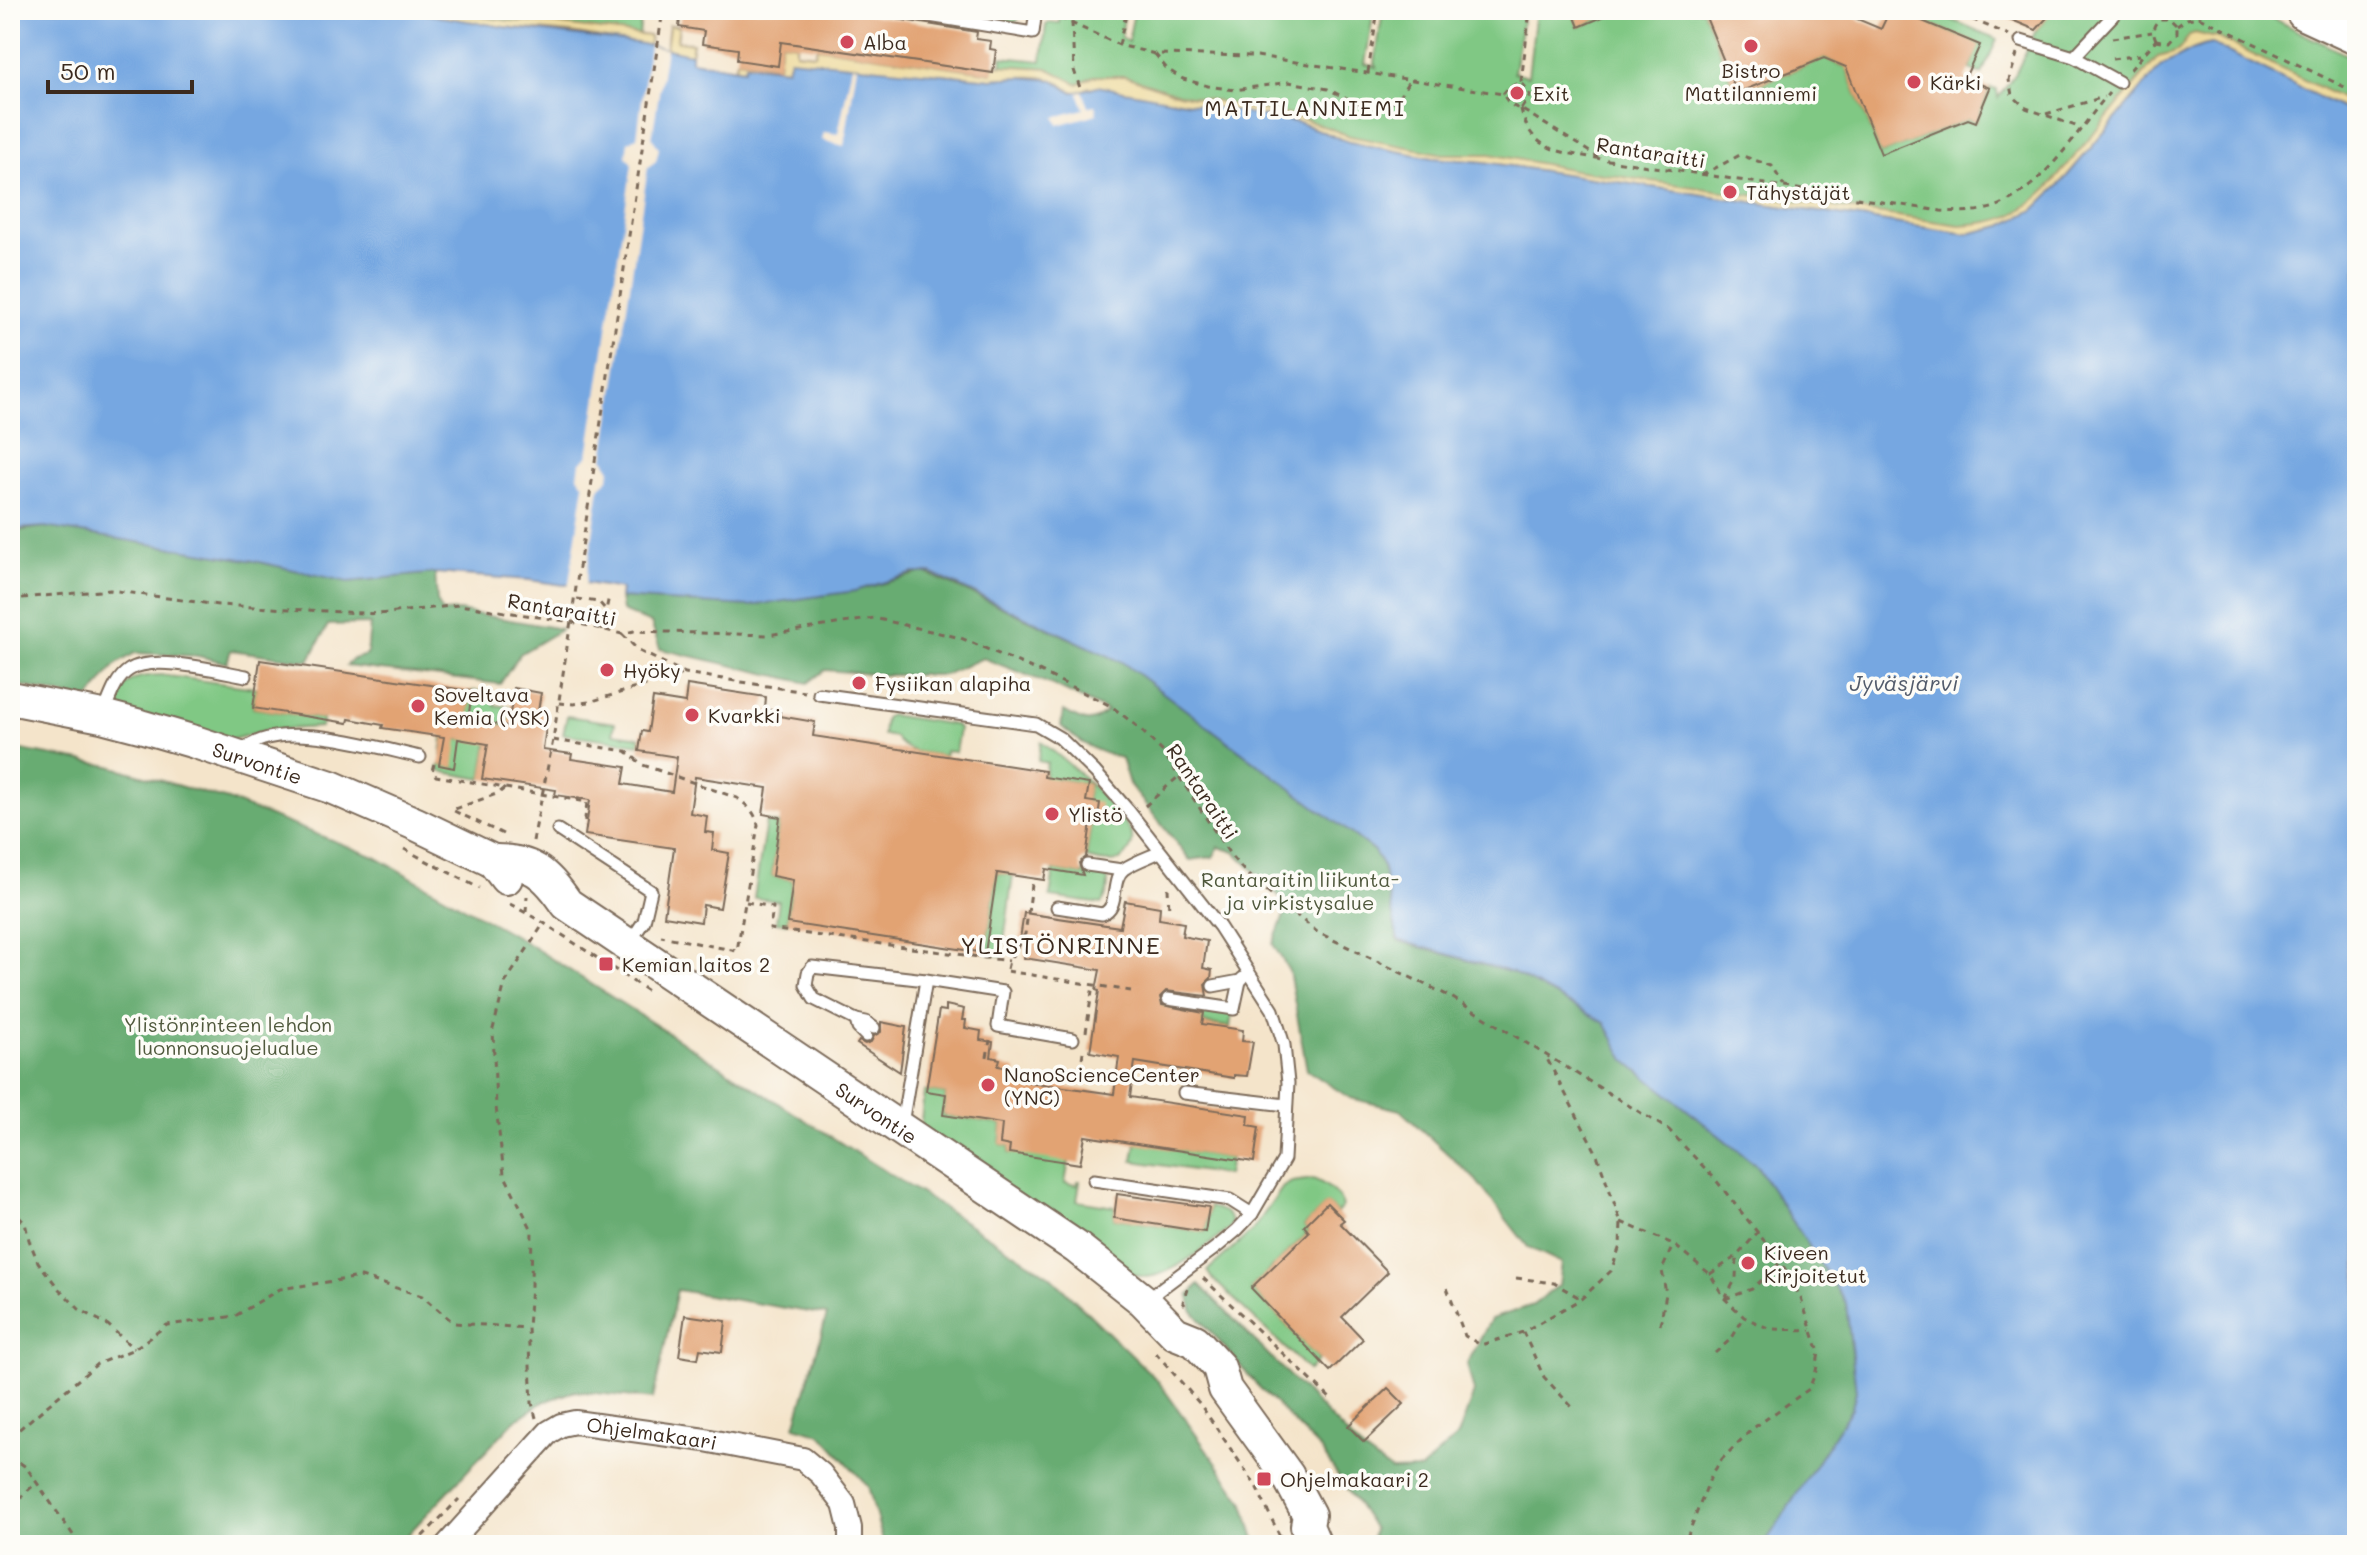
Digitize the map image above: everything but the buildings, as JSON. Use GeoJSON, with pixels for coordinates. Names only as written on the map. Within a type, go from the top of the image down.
{"type":"FeatureCollection","features":[{"type":"Feature","properties":{"kind":"highway"},"geometry":{"type":"LineString","coordinates":[[2307,10],[2357,33]]}},
{"type":"Feature","properties":{"kind":"main road","name":"Survontie"},"geometry":{"type":"LineString","coordinates":[[10,698],[102,716],[195,742],[331,787],[496,863],[513,860],[549,878],[555,914],[633,938],[899,1128],[1076,1247],[1144,1301],[1161,1338],[1195,1341],[1219,1367],[1225,1389],[1288,1476],[1312,1530]]}},
{"type":"Feature","properties":{"kind":"main road","name":"Survontie"},"geometry":{"type":"LineString","coordinates":[[1312,1530],[1320,1518],[1336,1545]]}},
{"type":"Feature","properties":{"kind":"street","name":"Ohjelmakaari"},"geometry":{"type":"LineString","coordinates":[[447,1545],[549,1432],[575,1422],[705,1440],[803,1459],[821,1474],[844,1504],[850,1528],[850,1545]]}},
{"type":"Feature","properties":{"kind":"lane"},"geometry":{"type":"LineString","coordinates":[[892,10],[1033,33],[1036,10]]}},
{"type":"Feature","properties":{"kind":"lane"},"geometry":{"type":"LineString","coordinates":[[2079,60],[2089,42],[2118,10]]}},
{"type":"Feature","properties":{"kind":"lane"},"geometry":{"type":"LineString","coordinates":[[2021,41],[2079,60],[2119,82]]}},
{"type":"Feature","properties":{"kind":"lane"},"geometry":{"type":"LineString","coordinates":[[102,716],[115,686],[127,671],[139,665],[170,665],[246,676]]}},
{"type":"Feature","properties":{"kind":"lane"},"geometry":{"type":"LineString","coordinates":[[819,694],[1036,724],[1060,738],[1095,772],[1219,926],[1244,976],[1273,1010],[1280,1027],[1288,1083],[1284,1159],[1252,1214],[1218,1246],[1144,1301]]}},
{"type":"Feature","properties":{"kind":"lane"},"geometry":{"type":"LineString","coordinates":[[239,757],[249,745],[274,736],[342,741],[420,757]]}},
{"type":"Feature","properties":{"kind":"lane"},"geometry":{"type":"LineString","coordinates":[[558,830],[651,891],[644,921],[633,938]]}},
{"type":"Feature","properties":{"kind":"lane"},"geometry":{"type":"LineString","coordinates":[[1087,865],[1122,870],[1160,852]]}},
{"type":"Feature","properties":{"kind":"lane"},"geometry":{"type":"LineString","coordinates":[[1057,907],[1107,913],[1112,907],[1122,870]]}},
{"type":"Feature","properties":{"kind":"lane"},"geometry":{"type":"LineString","coordinates":[[870,1032],[866,1022],[814,999],[806,985],[812,967],[1003,992],[998,1026],[1079,1040]]}},
{"type":"Feature","properties":{"kind":"lane"},"geometry":{"type":"LineString","coordinates":[[1213,986],[1244,976]]}},
{"type":"Feature","properties":{"kind":"lane"},"geometry":{"type":"LineString","coordinates":[[1168,999],[1234,1009],[1244,976]]}},
{"type":"Feature","properties":{"kind":"lane"},"geometry":{"type":"LineString","coordinates":[[899,1128],[904,1121],[926,980]]}},
{"type":"Feature","properties":{"kind":"lane"},"geometry":{"type":"LineString","coordinates":[[1182,1088],[1286,1105]]}},
{"type":"Feature","properties":{"kind":"lane"},"geometry":{"type":"LineString","coordinates":[[1094,1180],[1230,1200],[1252,1214]]}},
{"type":"Feature","properties":{"kind":"path"},"geometry":{"type":"LineString","coordinates":[[532,845],[544,793],[572,622],[663,10]]}},
{"type":"Feature","properties":{"kind":"path"},"geometry":{"type":"LineString","coordinates":[[1119,45],[1127,10]]}},
{"type":"Feature","properties":{"kind":"path"},"geometry":{"type":"LineString","coordinates":[[1368,72],[1378,10]]}},
{"type":"Feature","properties":{"kind":"path"},"geometry":{"type":"LineString","coordinates":[[1530,10],[1521,82],[1530,96],[1521,109],[1602,159]]}},
{"type":"Feature","properties":{"kind":"path"},"geometry":{"type":"LineString","coordinates":[[1950,10],[2021,41],[2009,80],[2012,95],[2026,108],[2081,128]]}},
{"type":"Feature","properties":{"kind":"path"},"geometry":{"type":"LineString","coordinates":[[2157,10],[2160,19]]}},
{"type":"Feature","properties":{"kind":"path"},"geometry":{"type":"LineString","coordinates":[[2156,40],[2152,32],[2154,24],[2160,19],[2170,19],[2177,26],[2187,19],[2199,17],[2357,93]]}},
{"type":"Feature","properties":{"kind":"path"},"geometry":{"type":"LineString","coordinates":[[1081,91],[1074,70],[1072,22],[1119,45],[1155,54],[1257,56],[1503,94],[1521,82]]}},
{"type":"Feature","properties":{"kind":"path","name":"Rantaraitti"},"geometry":{"type":"LineString","coordinates":[[1503,94],[1507,102],[1521,109],[1525,127],[1536,141],[1551,149],[1941,211],[1972,212],[2001,205],[2025,190],[2156,40],[2169,42],[2177,33],[2177,26]]}},
{"type":"Feature","properties":{"kind":"path"},"geometry":{"type":"LineString","coordinates":[[2089,42],[2152,32]]}},
{"type":"Feature","properties":{"kind":"path"},"geometry":{"type":"LineString","coordinates":[[1155,54],[1167,69],[1183,79],[1208,86],[1235,90],[1289,82],[1328,89],[1376,110],[1398,99],[1410,79]]}},
{"type":"Feature","properties":{"kind":"path"},"geometry":{"type":"LineString","coordinates":[[2079,60],[2143,55]]}},
{"type":"Feature","properties":{"kind":"path"},"geometry":{"type":"LineString","coordinates":[[2046,114],[2106,97]]}},
{"type":"Feature","properties":{"kind":"path"},"geometry":{"type":"LineString","coordinates":[[1702,175],[1740,155],[1772,166],[1784,186]]}},
{"type":"Feature","properties":{"kind":"path","name":"Rantaraitti"},"geometry":{"type":"LineString","coordinates":[[10,599],[110,590],[218,605],[379,614],[459,605],[572,622],[622,634],[634,631],[768,635],[874,618],[961,638],[1111,706],[1163,752],[1231,856],[1249,876],[1317,932],[1451,997],[1669,1130],[1715,1179],[1781,1262],[1800,1296],[1812,1330],[1819,1352],[1816,1371],[1809,1389],[1752,1429],[1722,1459],[1711,1476],[1684,1545]]}},
{"type":"Feature","properties":{"kind":"path"},"geometry":{"type":"LineString","coordinates":[[602,630],[609,596]]}},
{"type":"Feature","properties":{"kind":"path"},"geometry":{"type":"LineString","coordinates":[[575,599],[599,602],[605,609]]}},
{"type":"Feature","properties":{"kind":"path"},"geometry":{"type":"LineString","coordinates":[[622,634],[639,651],[685,673],[819,694]]}},
{"type":"Feature","properties":{"kind":"path"},"geometry":{"type":"LineString","coordinates":[[559,703],[589,702],[685,673]]}},
{"type":"Feature","properties":{"kind":"path"},"geometry":{"type":"LineString","coordinates":[[553,740],[626,751],[643,765],[737,798],[756,816],[758,825],[737,951],[633,938]]}},
{"type":"Feature","properties":{"kind":"path"},"geometry":{"type":"LineString","coordinates":[[436,776],[587,802],[585,829]]}},
{"type":"Feature","properties":{"kind":"path"},"geometry":{"type":"LineString","coordinates":[[1133,817],[1179,776]]}},
{"type":"Feature","properties":{"kind":"path"},"geometry":{"type":"LineString","coordinates":[[496,863],[452,810],[499,793],[506,787]]}},
{"type":"Feature","properties":{"kind":"path"},"geometry":{"type":"LineString","coordinates":[[392,843],[496,863]]}},
{"type":"Feature","properties":{"kind":"path"},"geometry":{"type":"LineString","coordinates":[[1003,992],[1009,961],[1026,934],[1033,878]]}},
{"type":"Feature","properties":{"kind":"path"},"geometry":{"type":"LineString","coordinates":[[499,898],[555,914],[655,997]]}},
{"type":"Feature","properties":{"kind":"path"},"geometry":{"type":"LineString","coordinates":[[746,902],[773,907],[770,929],[1009,961]]}},
{"type":"Feature","properties":{"kind":"path"},"geometry":{"type":"LineString","coordinates":[[536,1417],[532,1403],[528,1328],[532,1230],[504,1174],[496,1107],[493,1029],[505,983],[555,914]]}},
{"type":"Feature","properties":{"kind":"path"},"geometry":{"type":"LineString","coordinates":[[1007,971],[1131,991]]}},
{"type":"Feature","properties":{"kind":"path"},"geometry":{"type":"LineString","coordinates":[[1079,1040],[1093,985]]}},
{"type":"Feature","properties":{"kind":"path"},"geometry":{"type":"LineString","coordinates":[[1083,1051],[1080,1073],[1182,1088]]}},
{"type":"Feature","properties":{"kind":"path"},"geometry":{"type":"LineString","coordinates":[[1447,1288],[1465,1336],[1481,1345],[1523,1332],[1581,1299],[1611,1271],[1620,1246],[1621,1222],[1596,1152],[1543,1051]]}},
{"type":"Feature","properties":{"kind":"path"},"geometry":{"type":"LineString","coordinates":[[10,1208],[25,1223],[38,1262],[59,1289],[79,1309],[108,1325],[134,1349]]}},
{"type":"Feature","properties":{"kind":"path"},"geometry":{"type":"LineString","coordinates":[[1621,1222],[1673,1244],[1710,1274],[1725,1299],[1744,1317],[1770,1329],[1812,1330]]}},
{"type":"Feature","properties":{"kind":"path"},"geometry":{"type":"LineString","coordinates":[[1710,1274],[1737,1256],[1759,1232]]}},
{"type":"Feature","properties":{"kind":"path"},"geometry":{"type":"LineString","coordinates":[[1660,1325],[1666,1294],[1662,1270],[1673,1244]]}},
{"type":"Feature","properties":{"kind":"path"},"geometry":{"type":"LineString","coordinates":[[1725,1299],[1736,1278],[1737,1256]]}},
{"type":"Feature","properties":{"kind":"path"},"geometry":{"type":"LineString","coordinates":[[1725,1299],[1752,1289],[1781,1262]]}},
{"type":"Feature","properties":{"kind":"path"},"geometry":{"type":"LineString","coordinates":[[1201,1275],[1332,1400]]}},
{"type":"Feature","properties":{"kind":"path"},"geometry":{"type":"LineString","coordinates":[[10,1437],[97,1364],[134,1349],[167,1325],[235,1316],[280,1289],[361,1277],[422,1296],[454,1323],[528,1328]]}},
{"type":"Feature","properties":{"kind":"path"},"geometry":{"type":"LineString","coordinates":[[1516,1278],[1554,1283],[1581,1299]]}},
{"type":"Feature","properties":{"kind":"path"},"geometry":{"type":"LineString","coordinates":[[1715,1353],[1732,1338],[1744,1317]]}},
{"type":"Feature","properties":{"kind":"path"},"geometry":{"type":"LineString","coordinates":[[1523,1332],[1544,1377],[1573,1408]]}},
{"type":"Feature","properties":{"kind":"path"},"geometry":{"type":"LineString","coordinates":[[1161,1338],[1200,1404],[1256,1486],[1284,1545]]}},
{"type":"Feature","properties":{"kind":"path"},"geometry":{"type":"LineString","coordinates":[[10,1456],[26,1467],[80,1545]]}},
{"type":"Feature","properties":{"kind":"path"},"geometry":{"type":"LineString","coordinates":[[10,1507],[36,1483]]}},
{"type":"Feature","properties":{"kind":"green space"},"geometry":{"type":"Polygon","coordinates":[[[400,10],[642,10],[638,43],[400,10]]]}},
{"type":"Feature","properties":{"kind":"green space"},"geometry":{"type":"Polygon","coordinates":[[[931,10],[990,10],[1019,19],[1015,23],[931,10]]]}},
{"type":"Feature","properties":{"kind":"green space"},"geometry":{"type":"Polygon","coordinates":[[[1061,10],[1125,10],[1121,37],[1128,42],[1134,12],[1141,13],[1141,10],[1374,10],[1365,64],[1377,67],[1375,63],[1383,10],[1524,10],[1514,72],[1528,76],[1536,10],[1572,10],[1579,27],[1620,10],[1703,10],[1737,93],[1824,58],[1846,67],[1881,154],[1968,119],[1976,122],[1990,88],[1997,90],[1998,98],[2016,73],[2036,30],[2053,10],[2255,10],[2357,60],[2357,116],[2034,210],[1967,234],[1484,162],[1083,91],[1047,68],[1001,66],[1002,57],[1042,61],[1046,25],[1059,23],[1061,10]]]}},
{"type":"Feature","properties":{"kind":"green space"},"geometry":{"type":"Polygon","coordinates":[[[1896,10],[1929,10],[1997,39],[1982,74],[1969,69],[1979,45],[1896,10]]]}},
{"type":"Feature","properties":{"kind":"green space"},"geometry":{"type":"Polygon","coordinates":[[[45,527],[255,561],[348,582],[435,573],[437,601],[442,612],[459,611],[562,629],[520,654],[500,684],[346,666],[353,659],[367,655],[370,624],[328,625],[309,661],[231,650],[227,663],[198,656],[135,653],[114,666],[88,701],[10,683],[10,532],[45,527]]]}},
{"type":"Feature","properties":{"kind":"green space","name":"Rantaraitin liikunta- ja virkistysalue"},"geometry":{"type":"Polygon","coordinates":[[[924,572],[1122,662],[1373,850],[1382,864],[1398,941],[1513,973],[1606,1023],[1626,1060],[1757,1166],[1846,1303],[1856,1391],[1852,1408],[1764,1545],[1371,1545],[1374,1529],[1319,1448],[1257,1385],[1192,1310],[1189,1295],[1199,1284],[1361,1449],[1391,1471],[1420,1470],[1458,1436],[1474,1392],[1467,1364],[1491,1319],[1533,1305],[1559,1285],[1562,1263],[1528,1247],[1475,1179],[1400,1110],[1350,1098],[1307,1070],[1289,971],[1273,944],[1288,905],[1235,852],[1219,847],[1213,857],[1190,860],[1129,784],[1121,758],[1089,746],[1061,726],[1064,711],[1091,721],[1107,711],[1055,686],[983,658],[944,675],[884,675],[825,670],[808,683],[660,649],[651,623],[622,611],[620,598],[749,606],[855,591],[924,572]]]}},
{"type":"Feature","properties":{"kind":"green space"},"geometry":{"type":"Polygon","coordinates":[[[161,675],[256,688],[253,708],[323,719],[321,727],[267,730],[230,740],[118,710],[115,703],[128,683],[144,676],[161,675]]]}},
{"type":"Feature","properties":{"kind":"green space"},"geometry":{"type":"Polygon","coordinates":[[[472,691],[493,693],[495,705],[511,707],[508,726],[491,724],[482,779],[438,771],[439,765],[454,767],[441,755],[443,737],[464,740],[472,691]]]}},
{"type":"Feature","properties":{"kind":"green space"},"geometry":{"type":"Polygon","coordinates":[[[890,715],[955,725],[959,729],[955,752],[945,751],[944,756],[904,747],[895,737],[883,735],[885,718],[890,715]]]}},
{"type":"Feature","properties":{"kind":"green space"},"geometry":{"type":"Polygon","coordinates":[[[567,716],[615,723],[613,733],[641,737],[640,744],[563,734],[567,716]]]}},
{"type":"Feature","properties":{"kind":"green space"},"geometry":{"type":"Polygon","coordinates":[[[1041,742],[1082,776],[1127,825],[1132,841],[1130,850],[1123,858],[1108,862],[1086,858],[1091,823],[1086,801],[1089,784],[1057,779],[1044,782],[1047,763],[1038,761],[1041,742]]]}},
{"type":"Feature","properties":{"kind":"green space","name":"Ylistönrinteen lehdon luonnonsuojelualue"},"geometry":{"type":"Polygon","coordinates":[[[10,748],[110,766],[228,800],[375,857],[519,938],[1050,1276],[1158,1381],[1243,1501],[1257,1545],[884,1545],[868,1486],[821,1434],[795,1426],[827,1315],[677,1290],[653,1399],[575,1391],[543,1402],[514,1421],[398,1545],[10,1545],[10,1498],[16,1495],[10,1470],[10,748]]]}},
{"type":"Feature","properties":{"kind":"green space"},"geometry":{"type":"Polygon","coordinates":[[[766,822],[779,824],[772,876],[793,880],[787,923],[776,922],[779,901],[754,898],[766,822]]]}},
{"type":"Feature","properties":{"kind":"green space"},"geometry":{"type":"Polygon","coordinates":[[[1054,870],[1083,875],[1084,871],[1106,874],[1108,885],[1101,904],[1050,897],[1054,870]]]}},
{"type":"Feature","properties":{"kind":"green space"},"geometry":{"type":"Polygon","coordinates":[[[997,873],[1013,875],[1002,956],[985,953],[997,873]]]}},
{"type":"Feature","properties":{"kind":"green space"},"geometry":{"type":"Polygon","coordinates":[[[1162,1002],[1232,1012],[1230,1027],[1160,1016],[1162,1002]]]}},
{"type":"Feature","properties":{"kind":"green space"},"geometry":{"type":"Polygon","coordinates":[[[924,1092],[946,1094],[943,1115],[1002,1124],[1000,1144],[1010,1146],[1009,1153],[1070,1155],[1065,1183],[1077,1185],[1080,1181],[1077,1201],[1115,1207],[1114,1218],[1205,1232],[1209,1207],[1226,1213],[1232,1223],[1229,1229],[1201,1251],[1167,1271],[1146,1277],[1128,1273],[920,1130],[924,1092]]]}},
{"type":"Feature","properties":{"kind":"green space"},"geometry":{"type":"Polygon","coordinates":[[[1136,1143],[1230,1158],[1227,1175],[1133,1161],[1136,1143]]]}},
{"type":"Feature","properties":{"kind":"green space"},"geometry":{"type":"Polygon","coordinates":[[[1313,1179],[1331,1190],[1343,1206],[1337,1213],[1327,1204],[1304,1226],[1309,1232],[1251,1288],[1319,1359],[1309,1371],[1207,1271],[1252,1231],[1283,1187],[1292,1182],[1313,1179]]]}},
{"type":"Feature","properties":{"kind":"sand"},"geometry":{"type":"Polygon","coordinates":[[[400,10],[432,10],[650,36],[649,46],[571,33],[504,27],[400,10]]]}},
{"type":"Feature","properties":{"kind":"sand"},"geometry":{"type":"Polygon","coordinates":[[[669,25],[679,26],[677,41],[693,43],[691,54],[666,49],[669,25]]]}},
{"type":"Feature","properties":{"kind":"sand"},"geometry":{"type":"Polygon","coordinates":[[[2189,35],[2215,36],[2357,106],[2357,116],[2212,44],[2205,45],[2161,66],[2034,210],[2002,226],[1967,234],[1484,162],[1433,158],[1349,142],[1300,123],[1089,87],[1078,92],[1039,77],[992,79],[790,60],[787,69],[746,64],[744,69],[735,68],[737,60],[778,66],[781,42],[796,44],[796,52],[815,54],[817,47],[992,73],[994,65],[1047,68],[1078,84],[1094,76],[1125,76],[1179,94],[1298,117],[1350,136],[1443,154],[1490,154],[1574,170],[1960,225],[2008,217],[2037,198],[2158,57],[2177,51],[2189,35]]]}},
{"type":"Feature","properties":{"kind":"water","name":"Jyväsjärvi"},"geometry":{"type":"Polygon","coordinates":[[[10,10],[400,10],[504,27],[637,43],[691,54],[691,61],[744,69],[745,64],[787,69],[790,59],[992,79],[1020,77],[1054,80],[1071,92],[1097,86],[1300,123],[1349,142],[1433,158],[1484,162],[1967,234],[2002,226],[2034,210],[2161,66],[2205,45],[2212,44],[2357,116],[2357,1545],[1764,1545],[1852,1408],[1856,1391],[1846,1303],[1757,1166],[1625,1060],[1605,1023],[1513,973],[1398,940],[1382,864],[1373,850],[1122,662],[931,573],[914,573],[855,591],[749,606],[620,598],[621,589],[586,583],[564,585],[435,573],[348,582],[255,561],[45,527],[10,532],[10,10]]]}},
{"type":"Feature","properties":{"kind":"pier"},"geometry":{"type":"Polygon","coordinates":[[[649,46],[666,49],[652,138],[659,148],[656,161],[648,167],[604,459],[610,468],[609,479],[600,487],[585,587],[568,589],[584,485],[578,476],[580,463],[588,456],[632,164],[626,156],[628,142],[637,137],[649,46]]]}},
{"type":"Feature","properties":{"kind":"pier"},"geometry":{"type":"Polygon","coordinates":[[[852,65],[857,66],[844,146],[822,140],[824,132],[838,134],[852,65]]]}},
{"type":"Feature","properties":{"kind":"pier"},"geometry":{"type":"Polygon","coordinates":[[[1083,91],[1089,107],[1095,105],[1097,114],[1058,125],[1055,117],[1084,109],[1078,92],[1083,91]]]}},
{"type":"Feature","properties":{"kind":"place","name":"Alba"},"geometry":{"type":"Point","coordinates":[847,42]}},
{"type":"Feature","properties":{"kind":"place","name":"Bistro Mattilanniemi"},"geometry":{"type":"Point","coordinates":[1751,46]}},
{"type":"Feature","properties":{"kind":"place","name":"Kärki"},"geometry":{"type":"Point","coordinates":[1914,82]}},
{"type":"Feature","properties":{"kind":"place","name":"Exit"},"geometry":{"type":"Point","coordinates":[1517,93]}},
{"type":"Feature","properties":{"kind":"place","name":"Tähystäjät"},"geometry":{"type":"Point","coordinates":[1730,192]}},
{"type":"Feature","properties":{"kind":"place","name":"Hyöky"},"geometry":{"type":"Point","coordinates":[607,670]}},
{"type":"Feature","properties":{"kind":"place","name":"Fysiikan alapiha"},"geometry":{"type":"Point","coordinates":[859,683]}},
{"type":"Feature","properties":{"kind":"place","name":"Soveltava Kemia (YSK)"},"geometry":{"type":"Point","coordinates":[418,706]}},
{"type":"Feature","properties":{"kind":"place","name":"Kvarkki"},"geometry":{"type":"Point","coordinates":[692,715]}},
{"type":"Feature","properties":{"kind":"place","name":"Ylistö"},"geometry":{"type":"Point","coordinates":[1052,814]}},
{"type":"Feature","properties":{"kind":"place","name":"Kemian laitos 2"},"geometry":{"type":"Point","coordinates":[606,964]}},
{"type":"Feature","properties":{"kind":"place","name":"NanoScienceCenter (YNC)"},"geometry":{"type":"Point","coordinates":[988,1085]}},
{"type":"Feature","properties":{"kind":"place","name":"Kiveen Kirjoitetut"},"geometry":{"type":"Point","coordinates":[1748,1263]}},
{"type":"Feature","properties":{"kind":"place","name":"Ohjelmakaari 2"},"geometry":{"type":"Point","coordinates":[1264,1479]}},
{"type":"Feature","properties":{"kind":"district","name":"MATTILANNIEMI"},"geometry":{"type":"Point","coordinates":[1305,107]}},
{"type":"Feature","properties":{"kind":"district","name":"YLISTÖNRINNE"},"geometry":{"type":"Point","coordinates":[1061,944]}}]}
